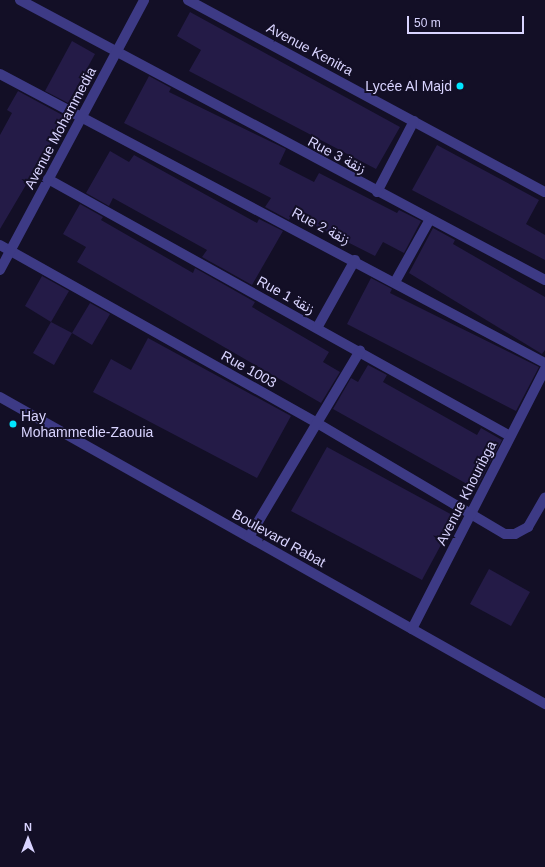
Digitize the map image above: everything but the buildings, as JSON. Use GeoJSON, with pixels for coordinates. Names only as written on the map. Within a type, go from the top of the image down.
{"type":"FeatureCollection","features":[{"type":"Feature","properties":{"kind":"street","name":"Rue 3 زنقة"},"geometry":{"type":"LineString","coordinates":[[20,0],[429,221],[545,280]]}},
{"type":"Feature","properties":{"kind":"street","name":"Avenue Mohammedia"},"geometry":{"type":"LineString","coordinates":[[0,270],[144,0]]}},
{"type":"Feature","properties":{"kind":"street","name":"Avenue Kenitra"},"geometry":{"type":"LineString","coordinates":[[188,0],[545,192]]}},
{"type":"Feature","properties":{"kind":"street","name":"Rue 2 زنقة"},"geometry":{"type":"LineString","coordinates":[[1,77],[83,115],[545,363]]}},
{"type":"Feature","properties":{"kind":"street"},"geometry":{"type":"LineString","coordinates":[[377,192],[414,121]]}},
{"type":"Feature","properties":{"kind":"street","name":"Rue 1 زنقة"},"geometry":{"type":"LineString","coordinates":[[48,179],[360,351],[510,436]]}},
{"type":"Feature","properties":{"kind":"street"},"geometry":{"type":"LineString","coordinates":[[395,282],[429,221]]}},
{"type":"Feature","properties":{"kind":"street","name":"Rue 1003"},"geometry":{"type":"LineString","coordinates":[[0,245],[317,423],[471,517],[504,534],[515,534],[530,524],[545,498]]}},
{"type":"Feature","properties":{"kind":"street"},"geometry":{"type":"LineString","coordinates":[[317,328],[355,260]]}},
{"type":"Feature","properties":{"kind":"street"},"geometry":{"type":"LineString","coordinates":[[249,537],[360,351]]}},
{"type":"Feature","properties":{"kind":"street","name":"Avenue Khouribga"},"geometry":{"type":"LineString","coordinates":[[412,629],[471,517],[545,368]]}},
{"type":"Feature","properties":{"kind":"street","name":"Boulevard Rabat"},"geometry":{"type":"LineString","coordinates":[[0,397],[545,704]]}},
{"type":"Feature","properties":{"kind":"place","name":"Lycée Al Majd"},"geometry":{"type":"Point","coordinates":[460,86]}},
{"type":"Feature","properties":{"kind":"place","name":"Hay Mohammedie-Zaouia"},"geometry":{"type":"Point","coordinates":[13,424]}}]}
